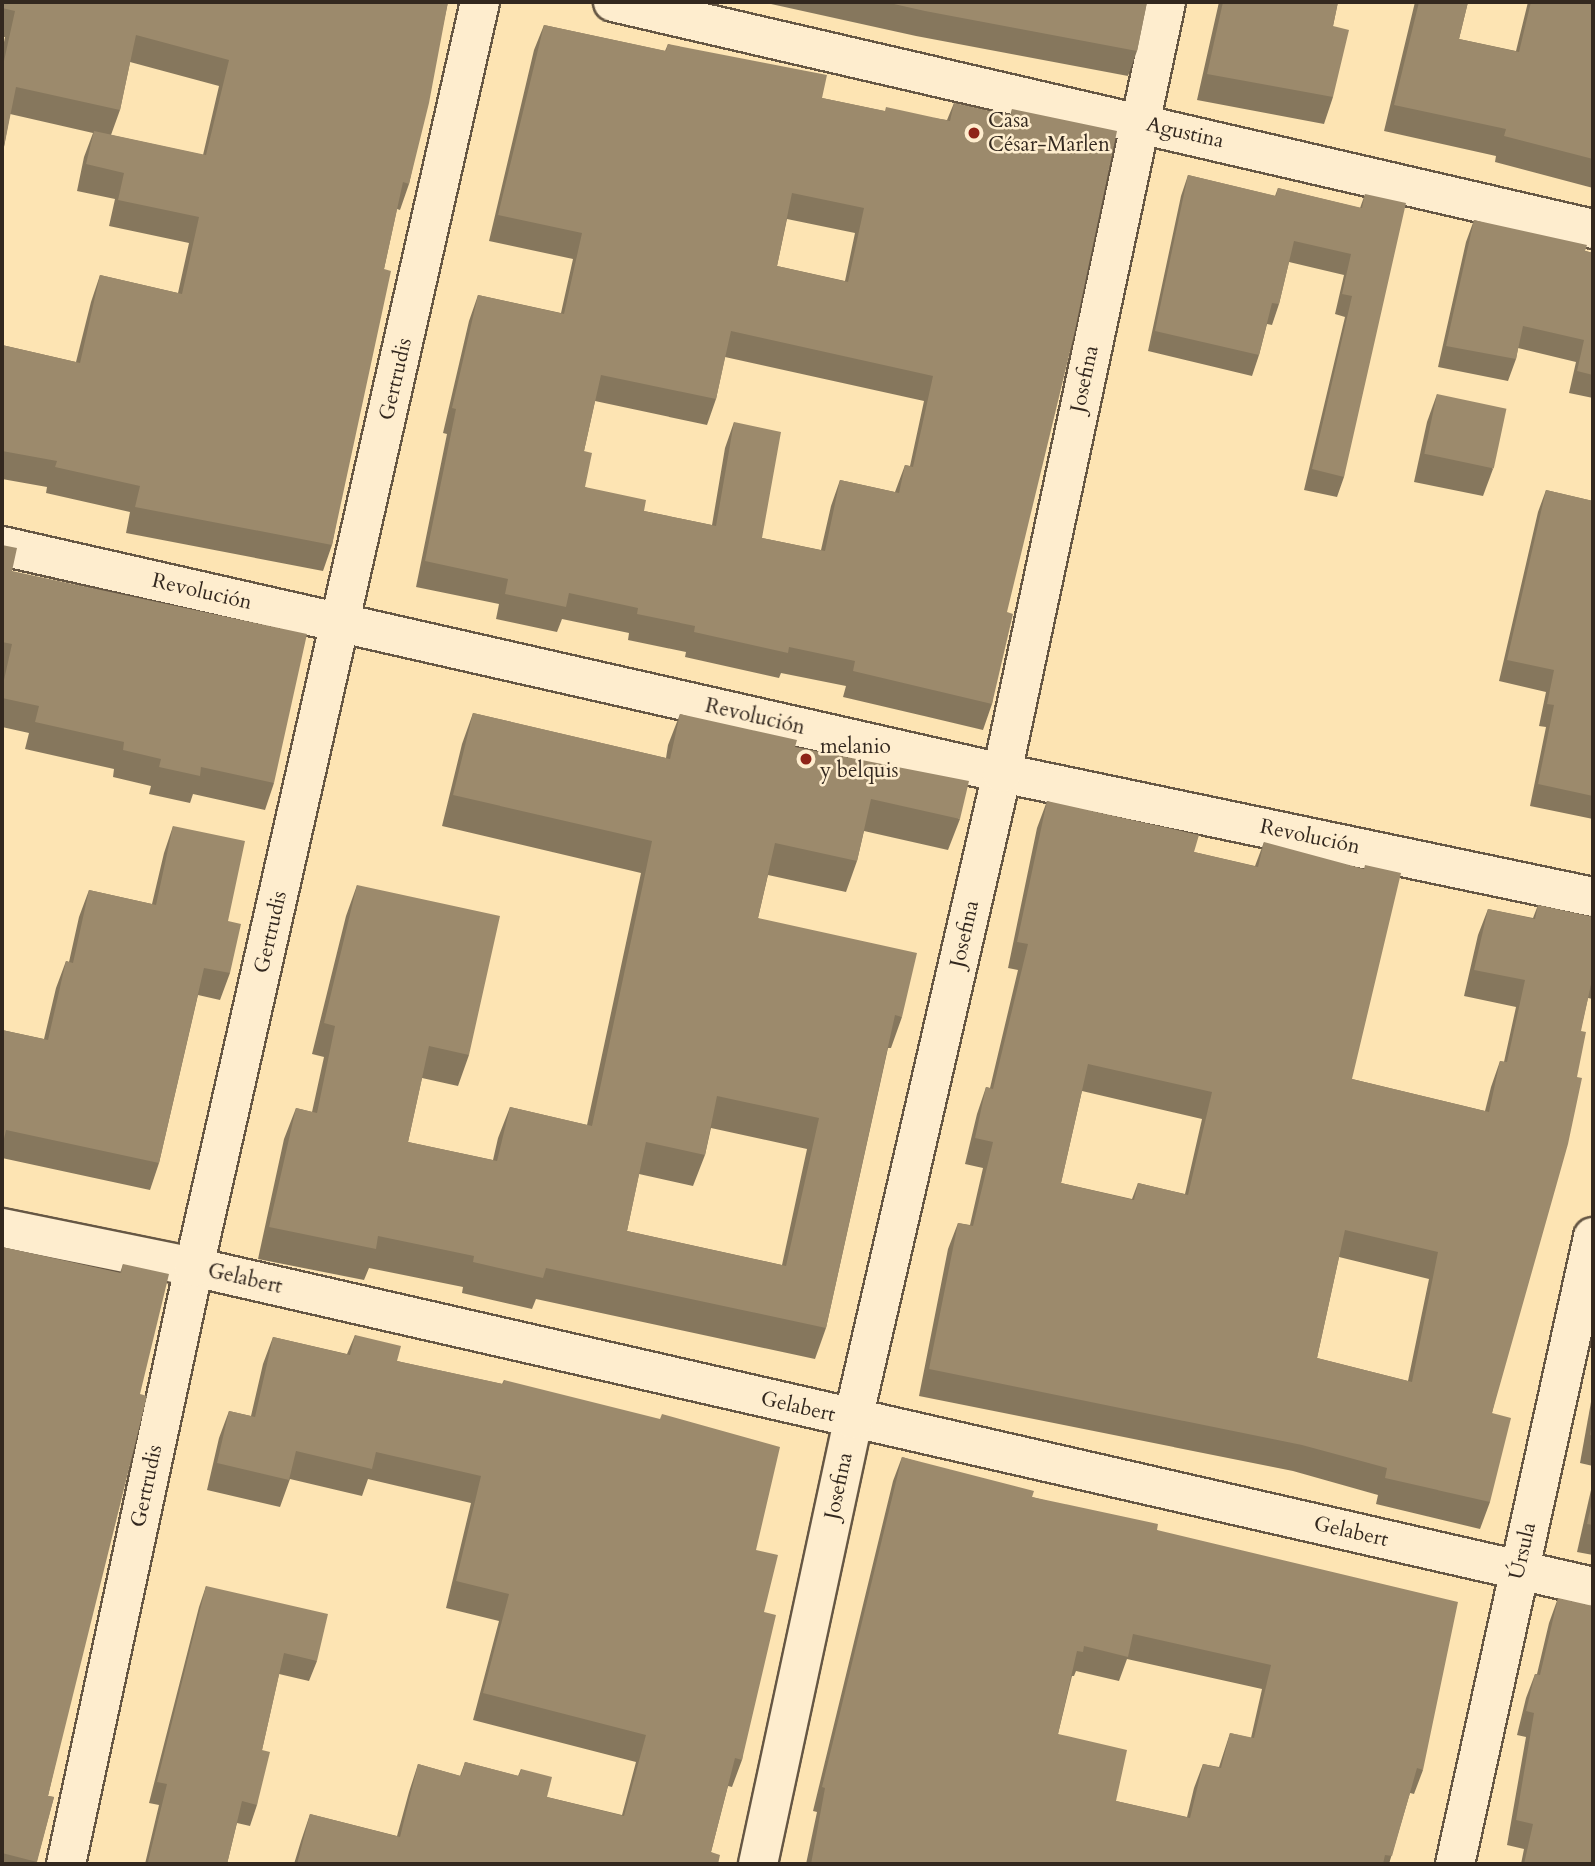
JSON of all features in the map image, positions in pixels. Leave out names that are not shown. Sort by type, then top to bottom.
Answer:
[{"type":"street","name":"Gertrudis","points":[[66,1864],[194,1267],[480,2]]},
{"type":"street","name":"Agustina","points":[[614,2],[1593,229]]},
{"type":"street","name":"Josefina","points":[[758,1864],[853,1419],[1002,773],[1166,2]]},
{"type":"street","name":"Revolución","points":[[2,546],[1002,773],[1593,897]]},
{"type":"street","name":"Gelabert","points":[[2,1228],[194,1267],[1593,1587]]},
{"type":"street","name":"Úrsula","points":[[1455,1864],[1593,1237]]},
{"type":"building","points":[[2,2],[448,2],[429,103],[409,184],[403,182],[384,269],[391,271],[332,545],[135,507],[140,486],[55,467],[57,461],[2,451],[2,345],[80,363],[100,275],[182,294],[199,217],[118,200],[124,173],[86,164],[94,131],[206,155],[229,60],[136,35],[120,110],[16,87],[2,157],[2,70],[15,11],[2,8]]},
{"type":"building","points":[[885,2],[1147,2],[1137,51]]},
{"type":"building","points":[[1223,2],[1338,2],[1333,26],[1349,30],[1333,97],[1207,74]]},
{"type":"building","points":[[1419,2],[1468,2],[1459,39],[1519,52],[1531,2],[1593,2],[1593,159],[1504,136],[1506,129],[1394,105]]},
{"type":"building","points":[[544,25],[666,51],[668,44],[827,75],[822,98],[885,111],[886,107],[950,121],[954,103],[1011,116],[1012,109],[1117,131],[1074,335],[1007,612],[1013,614],[992,704],[853,671],[855,661],[789,647],[788,653],[694,632],[695,626],[637,614],[638,608],[569,593],[566,607],[505,594],[508,579],[425,561],[456,409],[452,408],[478,295],[564,314],[582,233],[498,215]],"holes":[[[792,193],[864,208],[848,282],[777,266]],[[731,331],[933,376],[913,467],[905,465],[899,493],[840,480],[825,551],[762,538],[781,432],[734,422],[716,526],[644,511],[646,500],[585,487],[592,453],[584,451],[601,375],[716,399]]]},
{"type":"building","points":[[1188,175],[1276,196],[1278,188],[1362,208],[1365,194],[1406,203],[1344,477],[1312,469],[1352,296],[1342,294],[1351,254],[1294,241],[1279,304],[1272,303],[1259,355],[1155,331]]},
{"type":"building","points":[[1474,220],[1587,245],[1585,251],[1593,253],[1593,375],[1577,371],[1584,340],[1523,326],[1516,359],[1446,346]]},
{"type":"building","points":[[1437,394],[1506,409],[1494,468],[1424,454]]},
{"type":"building","points":[[1546,490],[1593,501],[1593,796],[1538,784],[1554,705],[1547,704],[1554,670],[1507,660]]},
{"type":"building","points":[[2,545],[17,548],[12,571],[307,634],[274,783],[201,767],[200,776],[159,767],[161,759],[123,750],[124,742],[35,722],[39,706],[2,698],[12,644],[2,642]]},
{"type":"building","points":[[473,713],[670,759],[680,714],[797,740],[795,747],[969,781],[960,819],[871,799],[857,861],[775,843],[758,918],[917,953],[902,1017],[895,1015],[826,1328],[546,1268],[543,1278],[473,1262],[474,1256],[378,1236],[376,1249],[269,1227],[296,1108],[317,1113],[335,1026],[324,1023],[357,885],[500,916],[469,1055],[429,1046],[408,1142],[497,1161],[510,1107],[592,1126],[652,841],[453,795]],"holes":[[[717,1096],[819,1118],[786,1266],[627,1231],[646,1142],[705,1155]]]},
{"type":"building","points":[[1047,801],[1199,835],[1194,852],[1258,867],[1264,842],[1364,869],[1365,865],[1401,873],[1352,1079],[1489,1112],[1500,1061],[1507,1062],[1525,980],[1474,970],[1488,909],[1535,919],[1538,905],[1593,917],[1593,975],[1581,1031],[1586,1032],[1577,1077],[1582,1078],[1568,1144],[1492,1413],[1511,1418],[1490,1502],[1385,1478],[1387,1468],[1302,1445],[929,1369],[958,1223],[973,1226],[993,1142],[975,1138],[986,1087],[993,1089],[1028,944],[1017,942]],"holes":[[[1088,1064],[1212,1092],[1188,1195],[1138,1183],[1134,1200],[1061,1183]],[[1345,1230],[1438,1252],[1412,1382],[1317,1358]]]},
{"type":"building","points":[[173,826],[245,841],[228,921],[241,924],[230,973],[204,968],[159,1163],[6,1130],[2,1148],[2,1030],[48,1040],[66,961],[73,963],[89,890],[156,905]]},
{"type":"building","points":[[2,1247],[121,1273],[123,1264],[169,1274],[140,1394],[147,1396],[48,1796],[54,1797],[37,1862],[2,1853]]},
{"type":"building","points":[[355,1335],[401,1346],[397,1361],[503,1384],[504,1380],[660,1419],[662,1414],[780,1447],[756,1550],[778,1555],[764,1612],[776,1615],[742,1760],[735,1758],[711,1852],[720,1855],[718,1864],[297,1864],[310,1814],[400,1837],[418,1764],[461,1776],[465,1762],[519,1776],[521,1769],[552,1777],[547,1797],[624,1816],[646,1735],[483,1693],[509,1594],[456,1581],[481,1476],[376,1452],[372,1469],[296,1451],[289,1480],[217,1463],[229,1411],[255,1417],[273,1337],[350,1355]]},
{"type":"building","points":[[1593,1415],[1593,1436],[1590,1435]]},
{"type":"building","points":[[902,1457],[1034,1491],[1032,1497],[1158,1524],[1157,1530],[1458,1602],[1423,1770],[1417,1768],[1392,1856],[1385,1855],[1383,1864],[811,1864],[825,1788],[822,1787]],"holes":[[[1133,1634],[1271,1665],[1254,1738],[1230,1733],[1221,1768],[1203,1764],[1190,1818],[1116,1801],[1127,1750],[1058,1734],[1077,1651],[1083,1652],[1084,1646],[1128,1657]]]},
{"type":"building","points":[[1593,1497],[1593,1525],[1587,1524]]},
{"type":"building","points":[[206,1586],[328,1614],[317,1661],[284,1653],[262,1750],[270,1752],[257,1805],[242,1801],[227,1864],[158,1864],[148,1862],[167,1784],[157,1782]]},
{"type":"building","points":[[1558,1598],[1593,1606],[1593,1864],[1524,1864],[1533,1824],[1516,1820],[1534,1713],[1526,1711],[1535,1674],[1540,1675]]},
{"type":"place","name":"Casa César-Marlen","points":[[974,133]]},
{"type":"place","name":"melanio y belquis","points":[[806,759]]}]
